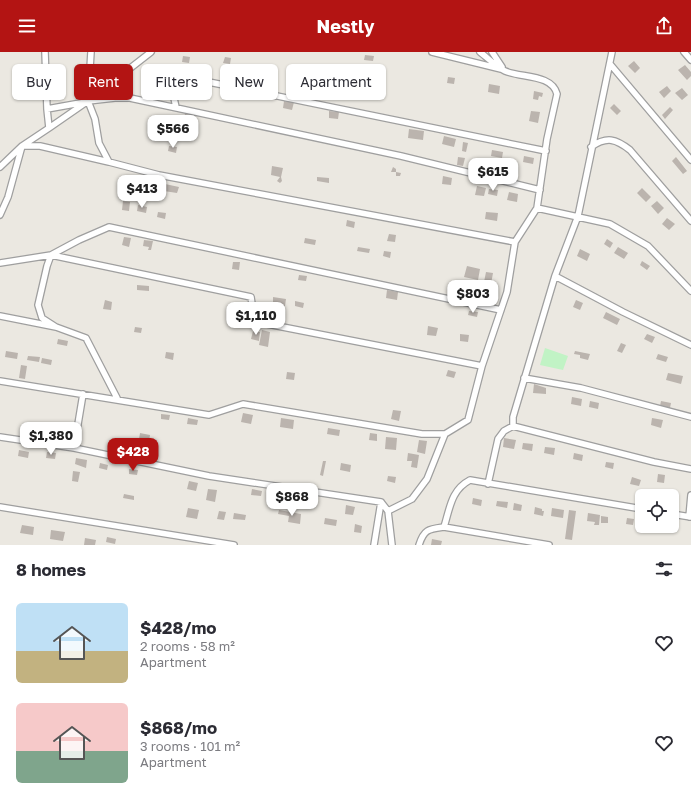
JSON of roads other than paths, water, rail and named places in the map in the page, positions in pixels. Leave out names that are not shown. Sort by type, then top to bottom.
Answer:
[{"type":"street","points":[[45,52],[49,128]]},
{"type":"street","points":[[91,52],[88,101],[95,119],[99,143],[109,162]]},
{"type":"street","points":[[0,167],[22,146],[88,101],[150,52]]},
{"type":"street","points":[[0,380],[83,394],[117,398],[209,415],[243,404],[422,434],[445,434],[468,420],[482,366],[507,292],[515,242],[537,208],[547,139],[557,94],[555,87],[548,82],[432,52]]},
{"type":"street","points":[[480,52],[505,70]]},
{"type":"street","points":[[492,52],[505,70]]},
{"type":"street","points":[[513,426],[513,417],[524,378],[556,276],[578,216],[591,147],[612,52]]},
{"type":"street","points":[[684,52],[691,60]]},
{"type":"street","points":[[610,64],[691,160]]},
{"type":"street","points":[[176,107],[172,94],[175,81],[184,75],[194,79],[546,151]]},
{"type":"street","points":[[47,109],[88,101],[130,98],[401,156],[540,190]]},
{"type":"street","points":[[591,147],[599,141],[609,139],[620,142],[630,150],[691,221]]},
{"type":"street","points":[[22,146],[40,146],[159,175],[515,242]]},
{"type":"street","points":[[0,215],[8,197],[22,146]]},
{"type":"street","points":[[537,208],[610,224],[648,246],[691,291]]},
{"type":"street","points":[[0,263],[51,255],[79,240],[109,227],[501,310]]},
{"type":"street","points":[[51,255],[38,305],[42,318],[56,327]]},
{"type":"street","points":[[51,255],[251,297],[254,318],[257,322],[482,366]]},
{"type":"street","points":[[556,276],[623,312],[691,345]]},
{"type":"street","points":[[0,316],[56,327],[86,338],[117,398]]},
{"type":"street","points":[[524,378],[581,388],[691,417]]},
{"type":"street","points":[[74,448],[83,394]]},
{"type":"street","points":[[488,484],[498,439],[504,431],[513,426],[654,462],[691,469]]},
{"type":"street","points":[[388,511],[412,499],[427,479],[445,434]]},
{"type":"street","points":[[0,437],[74,448],[209,476],[381,502],[388,511],[392,545]]},
{"type":"street","points":[[444,527],[454,493],[460,485],[470,480],[635,508]]},
{"type":"street","points":[[679,515],[690,517],[691,495]]},
{"type":"street","points":[[374,545],[381,502]]},
{"type":"street","points":[[0,507],[234,545]]},
{"type":"street","points":[[419,545],[422,535],[430,529],[444,527],[549,545]]}]
